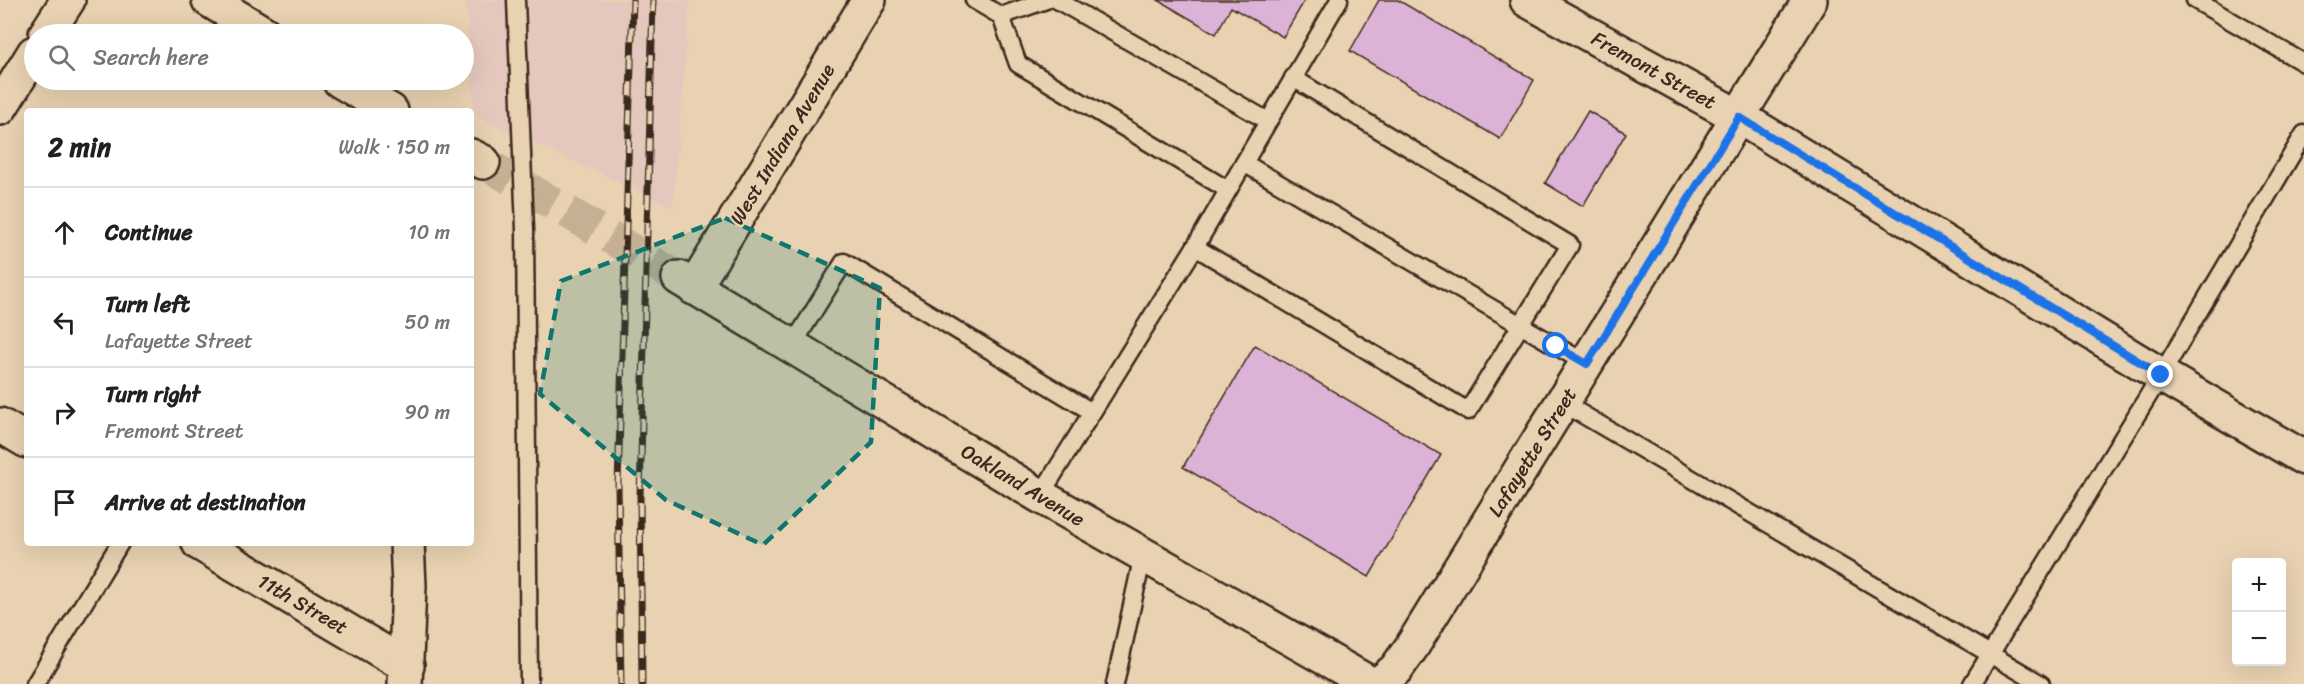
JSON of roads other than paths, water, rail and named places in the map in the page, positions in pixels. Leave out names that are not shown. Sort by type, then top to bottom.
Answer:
[{"type":"street","points":[[52,24],[68,0]]},
{"type":"street","points":[[209,0],[249,24]]},
{"type":"street","name":"West Indiana Avenue","points":[[687,283],[869,0]]},
{"type":"street","name":"Fremont Street","points":[[1527,0],[1739,117],[2161,375],[2304,458]]},
{"type":"street","name":"Lafayette Street","points":[[1379,684],[1396,669],[1411,648],[1810,0]]},
{"type":"street","points":[[0,108],[24,69]]},
{"type":"street","points":[[356,90],[386,108]]},
{"type":"street","name":"Oakland Avenue","points":[[687,283],[1040,496],[1371,684]]},
{"type":"street","points":[[0,425],[24,439]]},
{"type":"street","name":"11th Street","points":[[204,546],[406,675]]},
{"type":"street","points":[[406,675],[407,546]]},
{"type":"lane","points":[[516,0],[525,230],[529,684]]},
{"type":"lane","points":[[974,0],[1001,16],[1017,64],[1228,190]]},
{"type":"lane","points":[[1001,16],[1046,0]]},
{"type":"lane","points":[[1057,0],[1268,122]]},
{"type":"lane","points":[[1040,496],[1196,247],[1338,0]]},
{"type":"lane","points":[[2195,0],[2304,63]]},
{"type":"lane","points":[[1196,247],[1467,411],[1522,326],[1570,245],[1293,78]]},
{"type":"lane","points":[[1972,684],[2161,375],[2304,134]]},
{"type":"lane","points":[[1244,163],[1587,364]]},
{"type":"lane","points":[[792,346],[844,262],[1092,412]]},
{"type":"lane","points":[[1563,403],[2041,684]]},
{"type":"lane","points":[[35,684],[118,546]]},
{"type":"lane","points":[[1115,684],[1143,555]]},
{"type":"tunnel","points":[[483,162],[679,278]]},
{"type":"railway","points":[[621,684],[618,485],[633,0]]},
{"type":"railway","points":[[642,684],[640,497],[653,0]]}]
